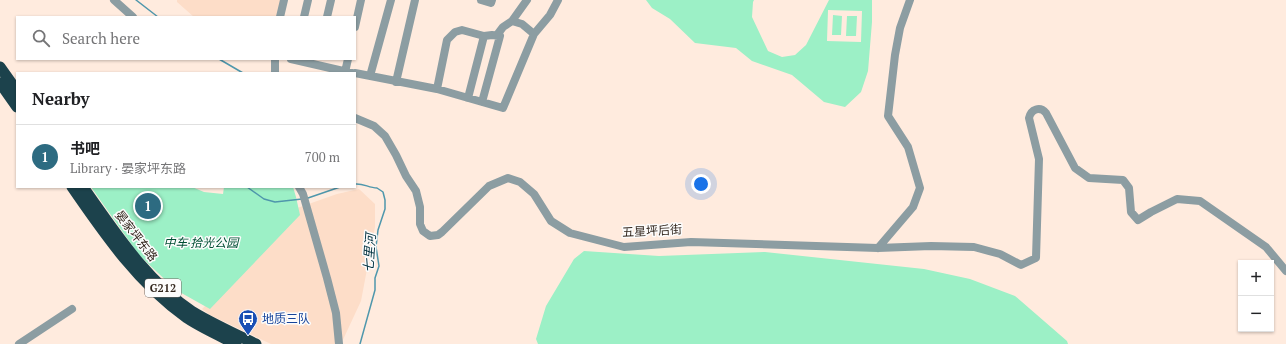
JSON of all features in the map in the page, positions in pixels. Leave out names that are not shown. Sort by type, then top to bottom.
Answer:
[{"type":"highway","points":[[0,67],[16,90]]},
{"type":"highway","points":[[0,83],[16,106]]},
{"type":"highway","name":"晏家坪东路","points":[[73,188],[118,251],[135,271],[168,303],[236,344]]},
{"type":"highway","name":"晏家坪东路","points":[[84,188],[141,266],[173,296],[190,315],[213,323],[256,344]]},
{"type":"street","points":[[114,0],[132,16]]},
{"type":"street","points":[[280,16],[284,0]]},
{"type":"street","points":[[304,16],[308,0]]},
{"type":"street","points":[[327,16],[331,0]]},
{"type":"street","points":[[356,22],[361,0]]},
{"type":"street","points":[[370,76],[391,0]]},
{"type":"street","points":[[396,82],[415,0]]},
{"type":"street","points":[[481,0],[491,3],[492,0]]},
{"type":"street","points":[[497,35],[503,27],[512,20],[527,0]]},
{"type":"street","points":[[356,74],[437,89],[503,108],[534,34],[550,15],[558,0]]},
{"type":"street","points":[[878,248],[913,206],[920,188],[908,147],[888,116],[894,55],[900,28],[910,0]]},
{"type":"street","points":[[512,20],[522,24],[534,34]]},
{"type":"street","points":[[437,89],[448,40],[454,32],[462,30],[484,36],[497,35]]},
{"type":"street","points":[[482,102],[500,36],[497,35]]},
{"type":"street","points":[[468,98],[484,36]]},
{"type":"street","points":[[274,60],[275,72]]},
{"type":"street","points":[[300,60],[315,62],[348,72]]},
{"type":"street","points":[[348,60],[351,72]]},
{"type":"street","points":[[878,248],[931,246],[974,247],[1000,254],[1021,265],[1036,258],[1039,159],[1029,118],[1033,111],[1039,109],[1046,113],[1075,168],[1089,178],[1123,180],[1129,188],[1131,212],[1138,220],[1177,200],[1200,201],[1266,247],[1286,271]]},
{"type":"street","name":"五星坪后街","points":[[356,118],[374,126],[385,136],[416,191],[420,207],[421,228],[430,236],[434,236],[442,232],[489,186],[508,178],[520,182],[534,194],[551,221],[570,233],[624,247],[691,242],[878,248]]},
{"type":"street","points":[[301,191],[336,313],[339,344]]},
{"type":"street","points":[[19,344],[72,309]]},
{"type":"shaded area","points":[[177,0],[283,0],[279,16],[193,16],[177,2]]},
{"type":"shaded area","points":[[359,189],[375,204],[375,227],[361,301],[341,344],[271,344],[210,315],[202,309],[289,223],[286,212],[337,194]]},
{"type":"green space","points":[[646,0],[754,0],[752,17],[768,51],[782,57],[795,55],[806,45],[829,0],[872,0],[872,22],[868,71],[861,92],[845,107],[824,102],[792,75],[752,61],[736,48],[695,43],[670,19],[652,8]],"holes":[[[828,10],[862,11],[861,42],[827,41]]]},
{"type":"green space","points":[[833,15],[842,16],[841,35],[832,35]]},
{"type":"green space","points":[[847,16],[857,16],[856,36],[846,36]]},
{"type":"green space","name":"中车·拾光公园","points":[[92,188],[194,188],[204,192],[223,194],[224,188],[293,188],[300,215],[210,309],[176,290],[139,255]]},
{"type":"green space","points":[[584,251],[659,256],[765,252],[924,269],[970,279],[1015,296],[1067,341],[1068,344],[538,344],[536,339],[546,306],[574,259]]},
{"type":"waterway","name":"七里河","points":[[136,0],[157,16]]},
{"type":"waterway","name":"七里河","points":[[221,60],[241,72]]},
{"type":"waterway","name":"七里河","points":[[356,184],[377,188],[383,192],[385,200],[385,209],[378,230],[376,247],[379,266],[375,278],[375,290],[360,344]]},
{"type":"waterway","name":"七里河","points":[[248,188],[264,199],[275,202],[302,199]]},
{"type":"waterway","name":"七里河","points":[[308,198],[337,188]]},
{"type":"place","name":"书吧","points":[[148,206]]},
{"type":"place","name":"地质三队","points":[[248,336]]}]
